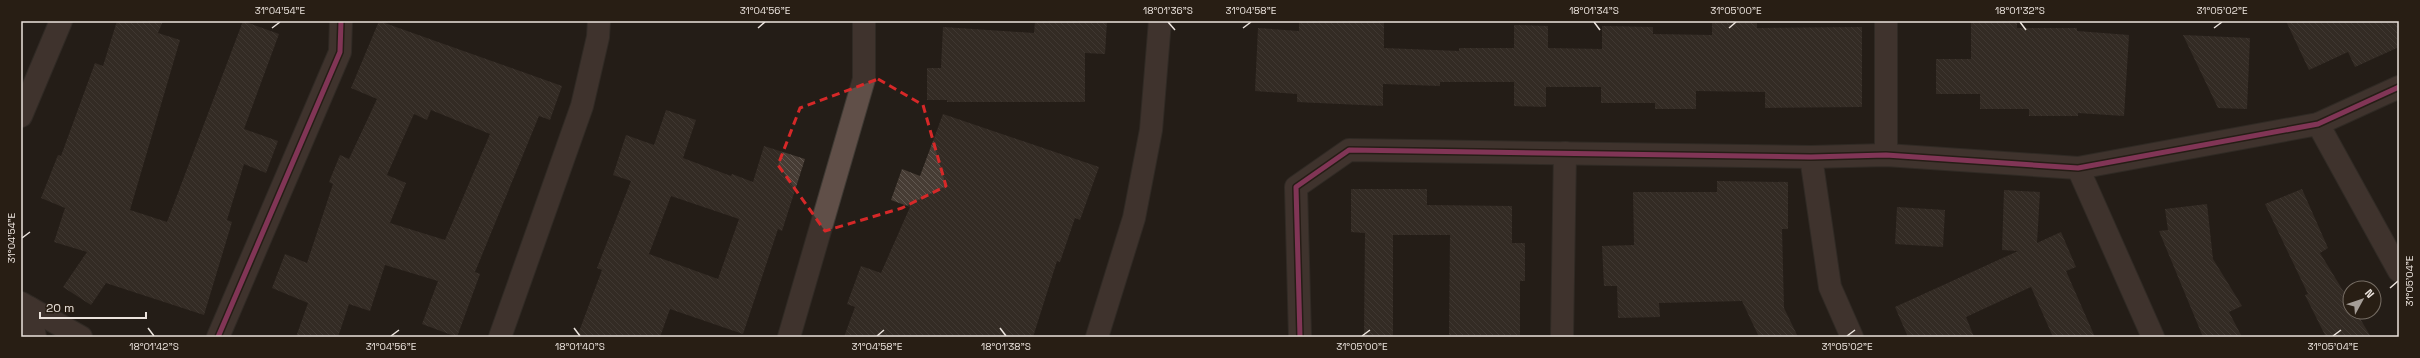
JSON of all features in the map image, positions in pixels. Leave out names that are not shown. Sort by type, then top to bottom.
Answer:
[{"type":"street","points":[[21,116],[61,21]]},
{"type":"street","points":[[218,337],[340,52],[341,21]]},
{"type":"street","points":[[500,337],[582,106],[598,37],[599,21]]},
{"type":"street","points":[[789,337],[864,79],[864,21]]},
{"type":"street","points":[[1097,337],[1134,218],[1151,130],[1160,21]]},
{"type":"street","points":[[1886,21],[1886,155]]},
{"type":"street","points":[[1300,337],[1296,187],[1349,150],[1811,158],[1886,155],[2078,168],[2318,124],[2399,87]]},
{"type":"street","points":[[2318,124],[2399,272]]},
{"type":"street","points":[[1562,337],[1565,153]]},
{"type":"street","points":[[1811,158],[1830,287],[1852,337]]},
{"type":"street","points":[[2078,168],[2153,337]]},
{"type":"street","points":[[25,306],[34,337]]},
{"type":"street","points":[[25,306],[81,337]]},
{"type":"highlighted area","points":[[878,79],[923,105],[946,186],[902,208],[825,231],[778,165],[800,108]]},
{"type":"building","points":[[117,21],[163,21],[158,33],[180,40],[130,210],[167,222],[243,21],[279,34],[244,129],[278,141],[266,173],[244,164],[227,220],[232,222],[204,315],[106,283],[91,305],[63,287],[87,252],[54,242],[65,208],[41,198],[58,155],[61,156],[95,63],[103,66]]},
{"type":"building","points":[[379,21],[562,86],[550,120],[539,116],[475,272],[480,274],[457,337],[422,324],[438,281],[385,265],[370,311],[349,304],[338,337],[296,337],[308,303],[272,288],[285,254],[307,263],[333,184],[329,182],[340,155],[349,159],[377,99],[351,88]],"holes":[[[431,110],[490,134],[445,240],[390,223],[406,183],[387,175],[414,114],[427,120]]]},
{"type":"building","points":[[1035,21],[1107,21],[1105,54],[1085,53],[1085,102],[947,102],[947,100],[927,100],[927,68],[941,68],[943,27],[1034,33]]},
{"type":"building","points":[[1299,21],[1384,22],[1384,48],[1459,51],[1459,48],[1514,48],[1514,25],[1548,26],[1548,48],[1602,49],[1602,26],[1653,27],[1653,34],[1712,35],[1712,23],[1757,23],[1757,28],[1862,27],[1862,107],[1765,108],[1765,92],[1696,91],[1696,109],[1655,109],[1655,103],[1601,103],[1601,87],[1546,87],[1546,107],[1514,106],[1514,82],[1440,82],[1440,86],[1383,84],[1383,106],[1297,102],[1297,94],[1255,91],[1258,28],[1299,31]]},
{"type":"building","points":[[2286,21],[2399,21],[2399,47],[2355,67],[2348,52],[2309,70]]},
{"type":"building","points":[[1971,22],[2017,22],[2017,28],[2077,28],[2077,31],[2129,35],[2124,116],[2078,113],[2078,116],[2029,116],[2029,109],[1980,109],[1980,94],[1936,94],[1936,59],[1971,59]]},
{"type":"building","points":[[2183,35],[2250,38],[2247,109],[2218,108]]},
{"type":"building","points":[[666,110],[696,120],[683,158],[731,176],[732,174],[753,182],[764,146],[805,159],[782,231],[778,229],[743,334],[670,309],[660,337],[577,337],[602,270],[597,268],[631,181],[613,175],[626,135],[654,145]],"holes":[[[671,196],[739,219],[718,279],[649,254]]]},
{"type":"building","points":[[943,114],[1099,167],[1080,220],[1075,218],[1060,262],[1057,261],[1033,337],[844,337],[855,307],[847,304],[861,266],[881,273],[910,207],[891,200],[902,169],[920,176]]},
{"type":"building","points":[[1717,181],[1788,182],[1788,229],[1782,229],[1784,308],[1798,337],[1759,337],[1742,301],[1659,303],[1660,317],[1618,318],[1617,286],[1604,286],[1602,246],[1634,245],[1633,192],[1717,192]]},
{"type":"building","points":[[1351,189],[1427,189],[1427,205],[1512,206],[1512,243],[1525,243],[1525,281],[1520,281],[1520,335],[1449,335],[1450,235],[1393,235],[1393,337],[1364,337],[1365,233],[1351,232]]},
{"type":"building","points":[[2302,189],[2328,248],[2320,253],[2342,289],[2342,320],[2361,320],[2371,337],[2326,337],[2305,295],[2308,294],[2265,204]]},
{"type":"building","points":[[2004,190],[2040,192],[2037,243],[2061,232],[2076,267],[2066,271],[2095,337],[2053,337],[2031,287],[1966,317],[1974,337],[1908,337],[1895,307],[2018,251],[2002,250]]},
{"type":"building","points":[[2207,204],[2213,259],[2242,306],[2229,312],[2242,337],[2203,337],[2159,231],[2168,230],[2165,209]]},
{"type":"building","points":[[1897,207],[1945,210],[1943,247],[1895,244]]},
{"type":"cycle path","points":[[218,337],[340,52],[341,21]]},
{"type":"cycle path","points":[[1300,337],[1296,187],[1349,150],[1811,157],[1886,155],[2078,168],[2318,124],[2399,87]]}]
